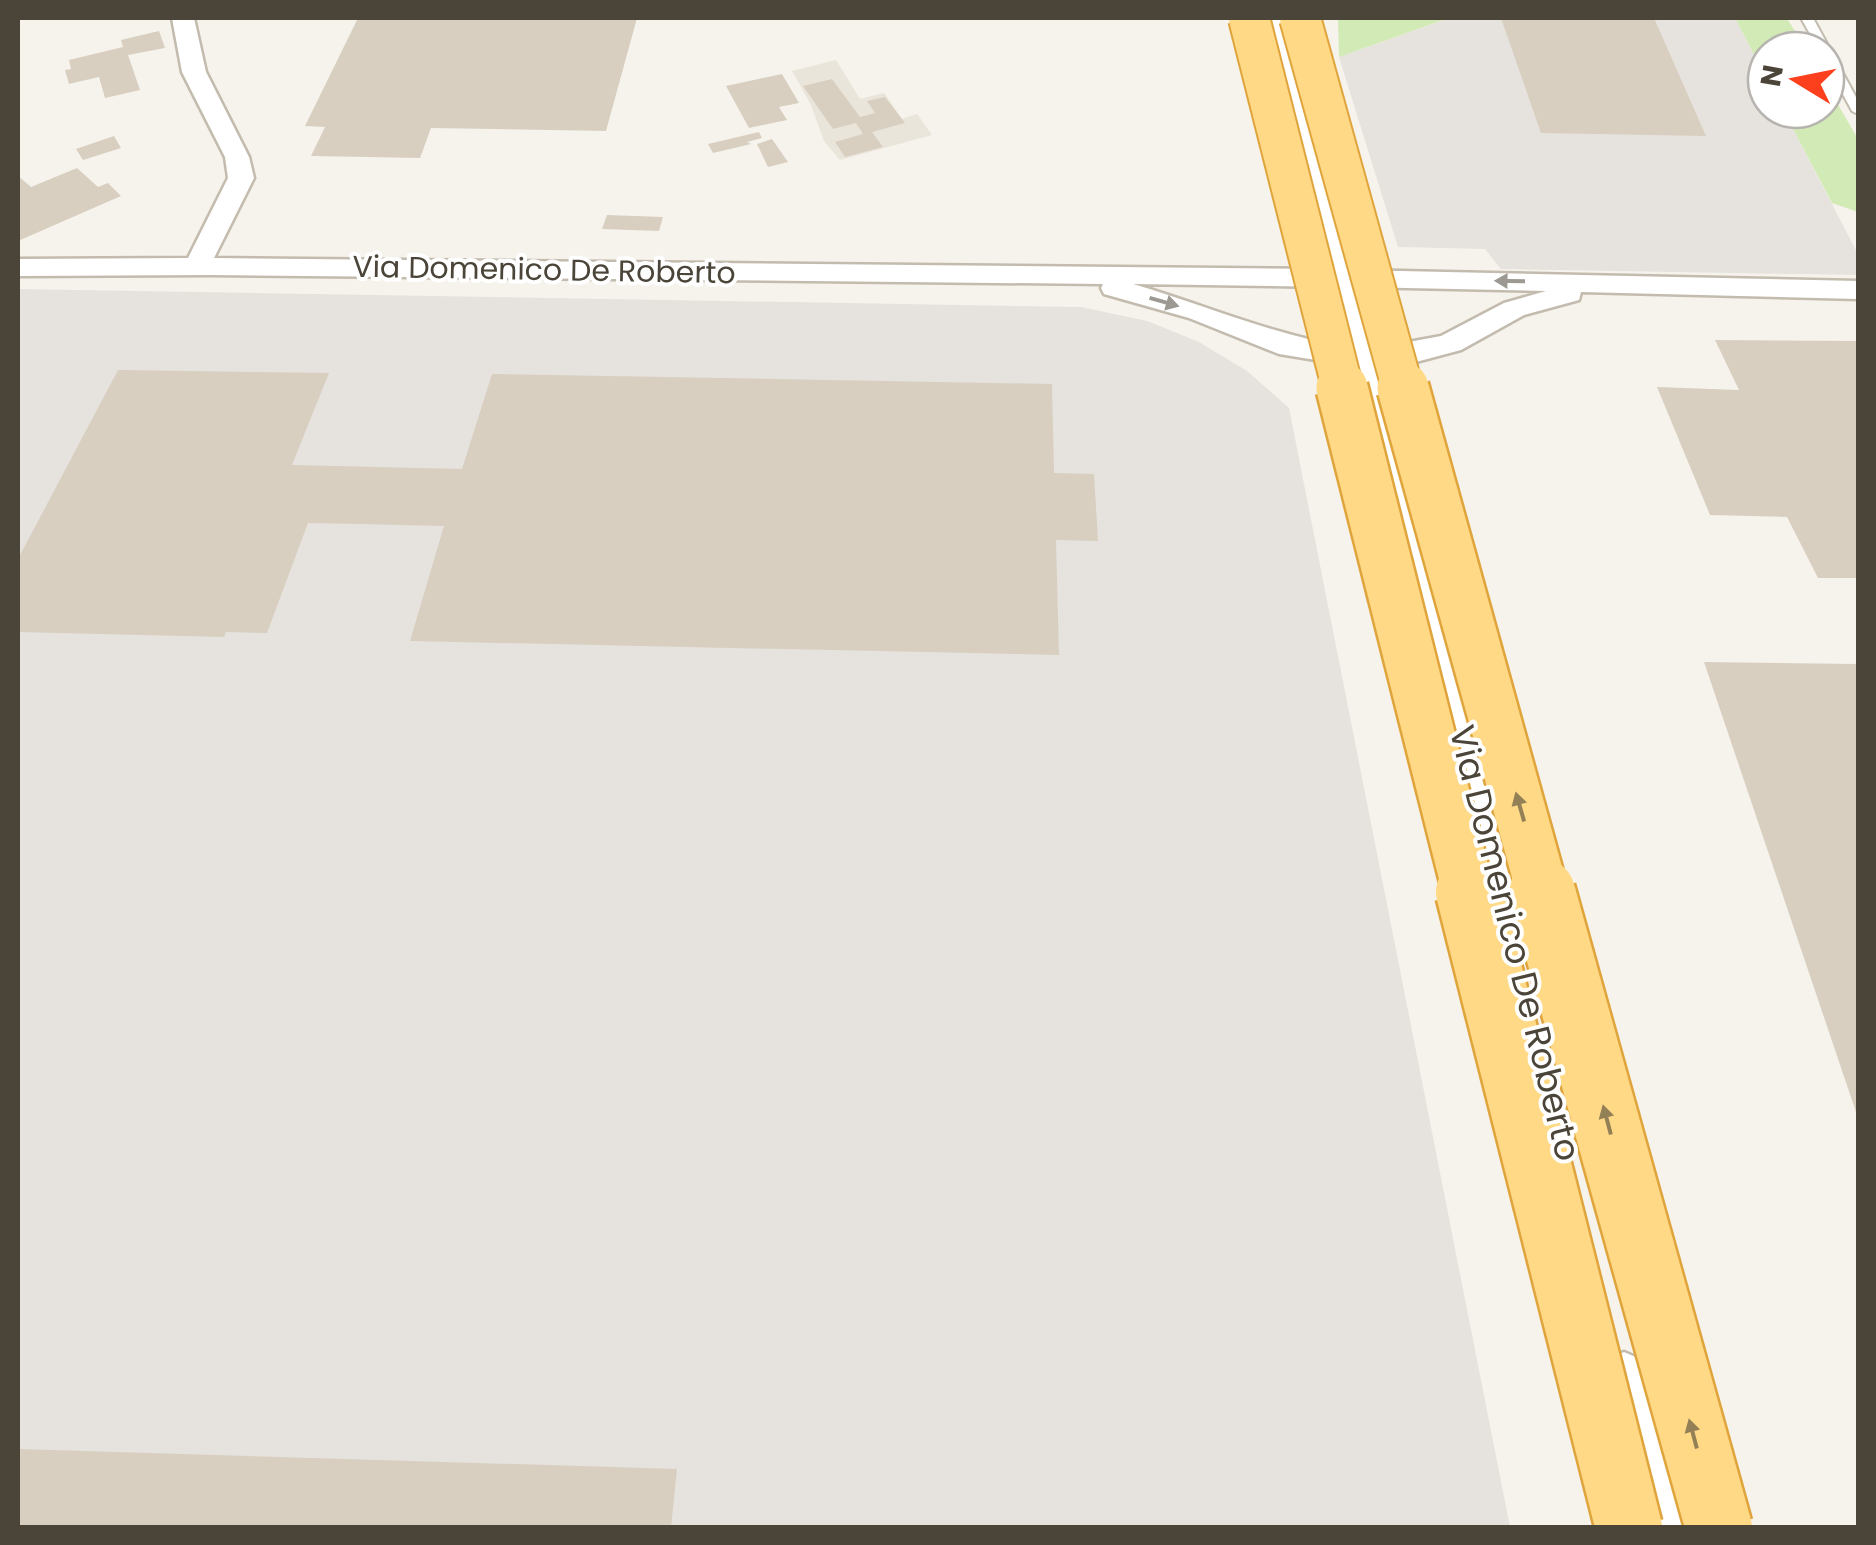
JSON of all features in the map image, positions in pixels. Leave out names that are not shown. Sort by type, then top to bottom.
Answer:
[{"type":"highway","points":[[1248,18],[1629,1528]]},
{"type":"highway","points":[[1300,18],[1720,1528]]},
{"type":"street","points":[[183,18],[194,72],[237,156],[242,178],[197,266]]},
{"type":"street","name":"Via Domenico De Roberto","points":[[1277,18],[1663,1528]]},
{"type":"street","name":"Via Domenico De Roberto","points":[[18,268],[197,266],[1346,278],[1858,290]]},
{"type":"street","name":"Via Domenico De Roberto","points":[[1070,275],[1198,312],[1288,347],[1366,359],[1416,353],[1451,343],[1514,309],[1607,284]]},
{"type":"shaded area","points":[[1450,18],[1735,18],[1746,39],[1746,130],[1793,130],[1858,254],[1858,275],[1501,269],[1485,249],[1398,247],[1339,57]]},
{"type":"shaded area","points":[[836,60],[860,99],[884,93],[902,119],[917,114],[932,135],[840,160],[824,141],[810,103],[792,71]]},
{"type":"shaded area","points":[[18,289],[1081,307],[1147,321],[1199,342],[1247,371],[1289,408],[1510,1527],[18,1528]]},
{"type":"green space","points":[[1338,18],[1449,18],[1339,57]]},
{"type":"green space","points":[[1735,18],[1787,18],[1794,30],[1746,30],[1746,39]]},
{"type":"green space","points":[[1846,118],[1858,139],[1858,212],[1832,203],[1794,130],[1846,130]]},
{"type":"building","points":[[358,18],[637,18],[606,131],[431,128],[420,158],[311,156],[325,127],[305,126]]},
{"type":"building","points":[[1501,18],[1654,18],[1706,136],[1541,133]]},
{"type":"building","points":[[159,31],[165,48],[128,55],[140,90],[105,98],[99,77],[69,84],[65,70],[71,69],[69,60],[123,47],[121,40]]},
{"type":"building","points":[[782,74],[799,103],[779,107],[787,120],[749,128],[726,86]]},
{"type":"building","points":[[832,79],[860,117],[875,113],[867,101],[885,97],[905,123],[872,132],[883,147],[845,157],[835,142],[863,134],[856,123],[833,129],[803,86]]},
{"type":"building","points":[[759,132],[762,138],[747,142],[751,144],[713,153],[708,144]]},
{"type":"building","points":[[114,136],[121,148],[83,160],[76,149]]},
{"type":"building","points":[[772,139],[788,162],[768,167],[757,144]]},
{"type":"building","points":[[77,168],[98,187],[108,183],[121,196],[18,241],[18,176],[31,187]]},
{"type":"building","points":[[607,215],[663,217],[659,231],[602,229]]},
{"type":"building","points":[[1715,340],[1858,341],[1858,578],[1818,578],[1787,517],[1710,515],[1657,387],[1739,390]]},
{"type":"building","points":[[118,370],[329,373],[292,465],[462,469],[492,374],[1052,384],[1054,473],[1094,474],[1098,541],[1056,540],[1059,655],[410,641],[444,526],[360,524],[308,523],[267,633],[226,632],[224,637],[18,632],[18,559]]},
{"type":"building","points":[[1704,662],[1858,664],[1858,1118]]},
{"type":"building","points":[[18,1449],[677,1469],[671,1528],[18,1528]]}]
